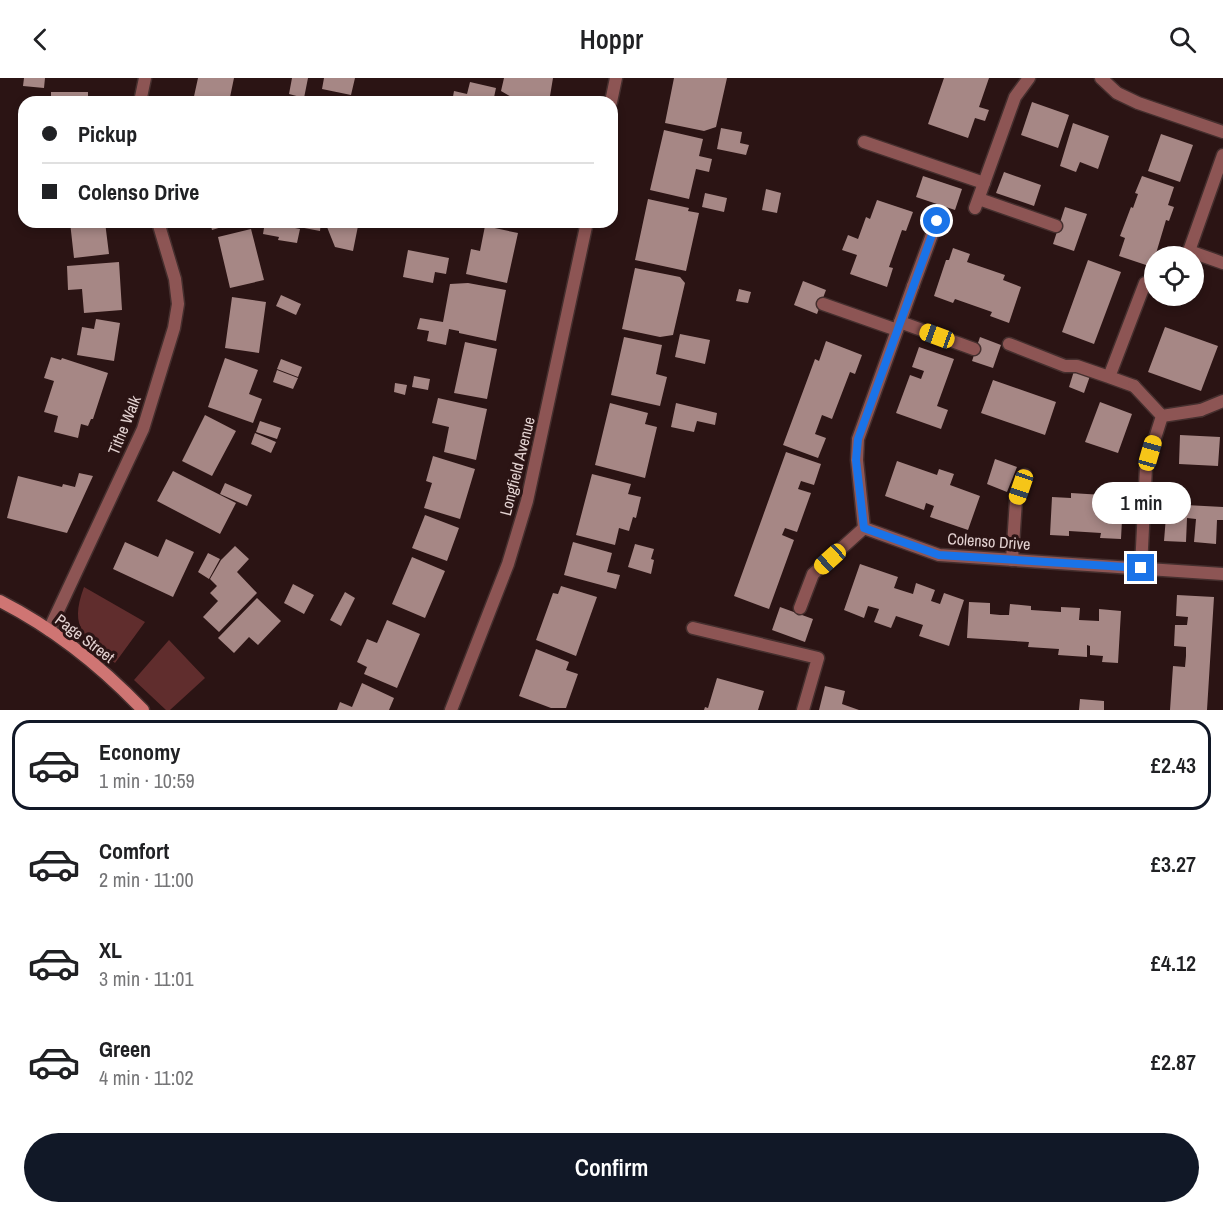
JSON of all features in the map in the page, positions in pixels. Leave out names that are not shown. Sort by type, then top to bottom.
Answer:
[{"type":"street","points":[[141,96],[145,78]]},
{"type":"street","points":[[612,96],[616,78]]},
{"type":"street","points":[[1029,78],[1015,97],[977,203],[1056,226]]},
{"type":"street","points":[[1101,78],[1117,93],[1138,103],[1223,132]]},
{"type":"street","points":[[864,142],[984,183]]},
{"type":"street","points":[[1223,155],[1190,251],[1223,263]]},
{"type":"street","points":[[800,608],[813,574],[864,528],[856,460],[858,439],[937,221]]},
{"type":"street","name":"Tithe Walk","points":[[49,630],[143,429],[174,328],[178,304],[175,279],[160,228]]},
{"type":"street","name":"Longfield Avenue","points":[[451,710],[508,564],[527,501],[586,228]]},
{"type":"street","points":[[1109,377],[1144,286]]},
{"type":"street","points":[[823,304],[974,349]]},
{"type":"street","points":[[1009,344],[1065,366],[1077,366],[1134,386],[1162,416]]},
{"type":"street","points":[[1162,416],[1201,410],[1223,401]]},
{"type":"street","points":[[1141,568],[1146,467],[1162,416]]},
{"type":"street","points":[[1012,560],[1016,500],[1025,475]]},
{"type":"street","name":"Colenso Drive","points":[[864,528],[939,555],[1223,574]]},
{"type":"street","name":"Page Street","points":[[0,600],[49,630],[116,681],[143,710]]},
{"type":"street","points":[[693,628],[818,658],[804,710]]},
{"type":"shaded area","points":[[84,587],[145,622],[115,663],[88,639],[79,623],[78,613]]},
{"type":"shaded area","points":[[169,640],[205,678],[170,710],[166,710],[134,680]]},
{"type":"building","points":[[24,78],[45,78],[44,88],[23,86]]},
{"type":"building","points":[[198,78],[234,78],[230,96],[194,96]]},
{"type":"building","points":[[292,78],[308,78],[304,96],[289,94]]},
{"type":"building","points":[[324,78],[355,78],[351,95],[322,89]]},
{"type":"building","points":[[504,78],[553,78],[550,96],[510,96],[501,91]]},
{"type":"building","points":[[674,78],[727,78],[716,127],[704,131],[665,123]]},
{"type":"building","points":[[944,78],[989,78],[979,107],[989,110],[985,121],[975,118],[968,138],[928,124]]},
{"type":"building","points":[[470,82],[496,88],[494,96],[453,96],[454,91],[467,94]]},
{"type":"building","points":[[51,92],[88,92],[88,96],[51,96]]},
{"type":"building","points":[[1032,102],[1069,115],[1058,148],[1021,135]]},
{"type":"building","points":[[1073,123],[1109,136],[1098,169],[1080,162],[1076,172],[1060,166]]},
{"type":"building","points":[[721,128],[742,132],[740,143],[749,145],[746,155],[717,149]]},
{"type":"building","points":[[664,130],[703,139],[699,156],[712,159],[709,172],[696,169],[689,199],[650,190]]},
{"type":"building","points":[[1161,134],[1193,145],[1180,182],[1148,171]]},
{"type":"building","points":[[1004,172],[1041,185],[1034,206],[996,193]]},
{"type":"building","points":[[923,176],[962,189],[955,210],[916,197]]},
{"type":"building","points":[[1142,176],[1174,187],[1168,205],[1174,207],[1169,221],[1166,220],[1158,246],[1144,246],[1144,264],[1119,256],[1125,238],[1120,236],[1138,194],[1135,193]]},
{"type":"building","points":[[766,189],[781,193],[777,213],[762,210]]},
{"type":"building","points":[[705,193],[727,198],[724,212],[702,207]]},
{"type":"building","points":[[648,199],[689,208],[688,211],[699,213],[686,271],[635,260]]},
{"type":"building","points":[[877,200],[913,212],[906,231],[902,230],[889,267],[893,268],[887,287],[850,274],[857,255],[842,250],[848,235],[858,239],[866,217],[870,219]]},
{"type":"building","points":[[1065,207],[1087,214],[1074,251],[1053,244]]},
{"type":"building","points":[[71,228],[106,228],[109,254],[74,258]]},
{"type":"building","points":[[264,228],[300,229],[297,243],[278,240],[279,237],[263,234]]},
{"type":"building","points":[[304,228],[320,228],[320,231]]},
{"type":"building","points":[[327,228],[358,228],[353,251],[335,247]]},
{"type":"building","points":[[485,228],[518,233],[507,283],[466,274],[471,249],[480,251]]},
{"type":"building","points":[[251,229],[264,280],[230,288],[218,237]]},
{"type":"building","points":[[953,248],[970,254],[967,262],[1005,275],[1003,280],[1021,287],[1009,323],[990,316],[992,312],[955,299],[953,303],[934,296],[946,260],[949,260]]},
{"type":"building","points":[[408,250],[449,258],[446,274],[435,272],[433,283],[403,277]]},
{"type":"building","points":[[1088,260],[1121,272],[1094,344],[1062,332]]},
{"type":"building","points":[[119,262],[122,310],[84,313],[82,289],[68,290],[67,266]]},
{"type":"building","points":[[635,268],[680,277],[685,283],[673,335],[660,337],[622,329]]},
{"type":"building","points":[[803,281],[826,290],[817,314],[794,305]]},
{"type":"building","points":[[468,283],[506,290],[496,341],[449,329],[446,345],[427,341],[429,331],[417,329],[420,318],[443,322],[450,284]]},
{"type":"building","points":[[739,289],[751,292],[748,303],[736,301]]},
{"type":"building","points":[[281,295],[301,304],[296,315],[276,306]]},
{"type":"building","points":[[232,297],[266,302],[259,353],[225,348]]},
{"type":"building","points":[[96,319],[120,323],[114,361],[77,355],[82,327],[94,329]]},
{"type":"building","points":[[1165,327],[1218,346],[1201,391],[1148,372]]},
{"type":"building","points":[[680,334],[710,340],[705,364],[675,357]]},
{"type":"building","points":[[624,337],[662,345],[656,374],[667,377],[660,406],[611,395]]},
{"type":"building","points":[[980,337],[1001,345],[993,368],[972,361]]},
{"type":"building","points":[[826,341],[862,355],[855,374],[850,372],[832,419],[822,415],[815,434],[826,438],[818,458],[783,445],[815,359],[819,361]]},
{"type":"building","points":[[465,342],[497,349],[487,399],[454,393]]},
{"type":"building","points":[[919,347],[954,359],[937,406],[948,410],[941,429],[896,413],[910,375],[921,379],[924,371],[912,367]]},
{"type":"building","points":[[51,357],[61,360],[62,358],[108,373],[93,419],[88,426],[81,424],[78,438],[54,432],[58,416],[44,412],[54,381],[44,378]]},
{"type":"building","points":[[225,358],[258,370],[249,394],[262,399],[253,423],[208,407]]},
{"type":"building","points":[[281,359],[302,367],[298,377],[277,369]]},
{"type":"building","points":[[277,370],[298,378],[293,389],[273,382]]},
{"type":"building","points":[[1074,371],[1090,376],[1084,393],[1069,387]]},
{"type":"building","points":[[414,376],[430,379],[428,390],[412,387]]},
{"type":"building","points":[[993,380],[1056,402],[1045,435],[981,413]]},
{"type":"building","points":[[395,383],[407,385],[405,395],[394,392]]},
{"type":"building","points":[[438,398],[487,409],[476,460],[444,452],[449,427],[432,423]]},
{"type":"building","points":[[1100,402],[1132,414],[1118,453],[1085,442]]},
{"type":"building","points":[[610,403],[648,413],[645,424],[657,427],[645,478],[595,465]]},
{"type":"building","points":[[676,403],[717,413],[715,425],[697,421],[694,432],[671,427]]},
{"type":"building","points":[[205,415],[236,431],[212,476],[182,461]]},
{"type":"building","points":[[260,421],[281,428],[277,439],[256,432]]},
{"type":"building","points":[[255,433],[276,442],[271,453],[251,444]]},
{"type":"building","points":[[1180,435],[1220,437],[1218,466],[1179,464]]},
{"type":"building","points":[[786,452],[821,464],[814,485],[801,481],[798,489],[811,493],[797,532],[785,528],[782,535],[794,540],[769,609],[734,596]]},
{"type":"building","points":[[433,456],[475,469],[460,519],[424,508],[432,483],[426,481]]},
{"type":"building","points":[[995,459],[1017,467],[1007,492],[987,484]]},
{"type":"building","points":[[897,461],[937,475],[939,469],[954,474],[950,485],[980,496],[968,530],[930,517],[934,506],[926,503],[924,510],[885,496]]},
{"type":"building","points":[[173,471],[236,503],[220,534],[157,501]]},
{"type":"building","points":[[79,473],[93,476],[67,533],[7,518],[18,476],[62,487],[63,484],[75,487]]},
{"type":"building","points":[[592,474],[631,484],[628,494],[641,497],[636,518],[633,517],[629,531],[619,528],[615,545],[576,535]]},
{"type":"building","points":[[225,483],[252,495],[247,506],[220,494]]},
{"type":"building","points":[[1071,493],[1103,495],[1103,500],[1123,501],[1121,539],[1100,538],[1101,533],[1069,531],[1069,536],[1050,535],[1052,497],[1071,498]]},
{"type":"building","points":[[1167,504],[1223,507],[1223,520],[1217,520],[1216,544],[1194,542],[1196,519],[1187,518],[1186,542],[1164,541]]},
{"type":"building","points":[[425,515],[459,528],[447,561],[412,548]]},
{"type":"building","points":[[166,539],[194,552],[173,597],[113,569],[125,542],[158,557]]},
{"type":"building","points":[[573,542],[612,553],[607,572],[620,575],[616,589],[564,575]]},
{"type":"building","points":[[635,544],[654,549],[651,574],[628,567]]},
{"type":"building","points":[[235,546],[249,559],[237,572],[257,593],[219,632],[203,617],[218,601],[210,593],[217,586],[210,579],[221,560]]},
{"type":"building","points":[[208,553],[220,559],[209,579],[198,572]]},
{"type":"building","points":[[412,557],[445,571],[425,618],[392,604]]},
{"type":"building","points":[[860,564],[898,577],[894,588],[913,594],[916,583],[935,590],[931,601],[940,604],[944,593],[964,600],[949,646],[919,636],[923,625],[896,616],[891,628],[874,622],[879,609],[868,606],[864,618],[844,610]]},
{"type":"building","points":[[293,584],[314,595],[304,614],[284,603]]},
{"type":"building","points":[[561,586],[597,597],[576,656],[536,640],[553,593],[558,594]]},
{"type":"building","points":[[345,592],[355,598],[341,626],[330,620]]},
{"type":"building","points":[[1177,595],[1214,597],[1207,710],[1170,710],[1173,666],[1185,667],[1186,656],[1186,647],[1174,646],[1175,625],[1187,625],[1188,617],[1176,616]]},
{"type":"building","points":[[257,598],[281,621],[258,645],[249,637],[234,653],[218,638]]},
{"type":"building","points":[[969,602],[990,603],[990,614],[1000,615],[1009,615],[1010,604],[1031,606],[1031,610],[1061,612],[1061,607],[1080,608],[1079,620],[1099,621],[1099,609],[1121,611],[1118,663],[1102,662],[1103,656],[1090,655],[1090,646],[1087,645],[1087,657],[1058,655],[1059,649],[1028,647],[1029,642],[967,638]]},
{"type":"building","points":[[780,607],[813,619],[805,642],[772,630]]},
{"type":"building","points":[[387,620],[420,634],[397,688],[364,674],[367,667],[357,662],[367,639],[377,643]]},
{"type":"building","points":[[536,649],[569,662],[566,670],[578,674],[566,708],[551,708],[519,696]]},
{"type":"building","points":[[717,678],[764,691],[758,710],[704,710],[705,707],[708,708]]},
{"type":"building","points":[[362,683],[394,698],[389,710],[337,710],[340,702],[352,707]]},
{"type":"building","points":[[825,686],[845,691],[842,704],[859,710],[819,710]]},
{"type":"building","points":[[1080,699],[1104,701],[1104,710],[1079,710]]},
{"type":"route","points":[[937,221],[858,439],[856,460],[864,528],[939,555],[1141,568]]}]
